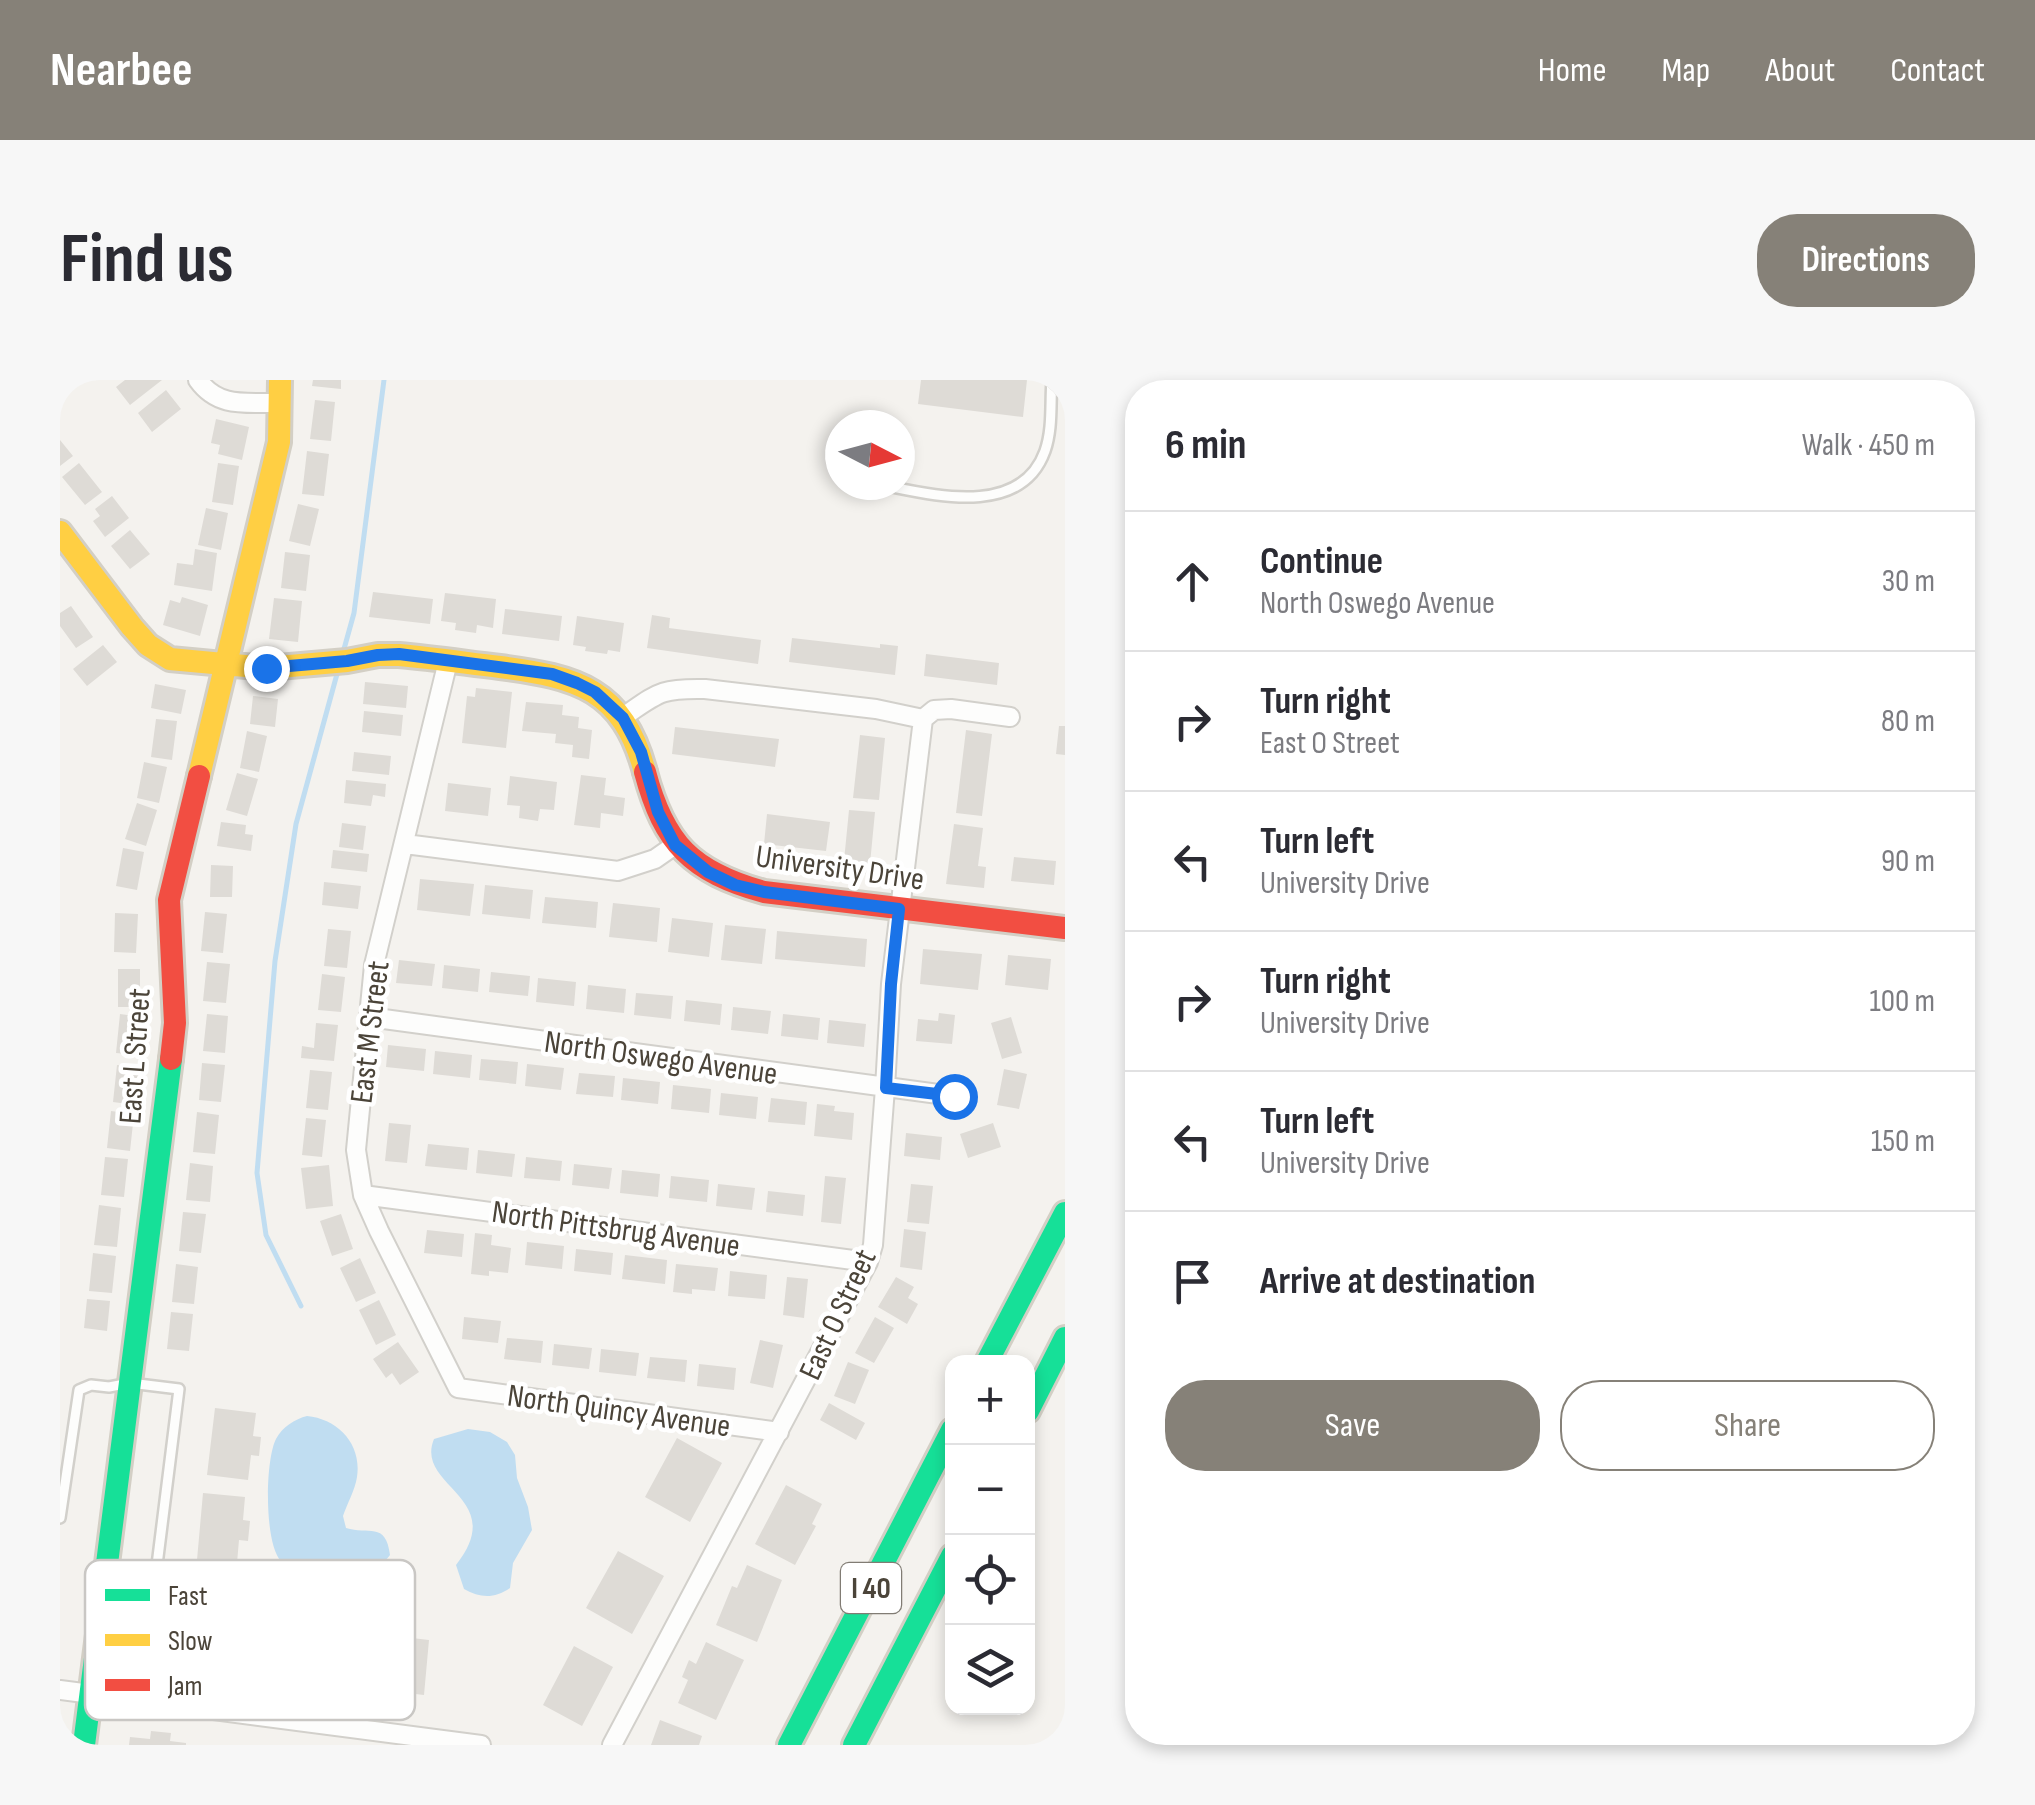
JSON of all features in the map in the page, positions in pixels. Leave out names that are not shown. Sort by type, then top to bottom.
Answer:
[{"type":"main road","name":"East L Street","points":[[108,1560],[175,1023],[169,900],[278,442],[280,392]]},
{"type":"main road","name":"University Drive","points":[[60,532],[132,628],[170,658],[266,668],[389,654],[552,674],[595,692],[623,718],[641,752],[658,812],[675,845],[708,872],[735,885],[764,892],[1065,928]]},
{"type":"main road","points":[[992,1355],[1065,1213]]},
{"type":"main road","points":[[1035,1396],[1065,1338]]},
{"type":"main road","name":"I 40","points":[[789,1745],[945,1444]]},
{"type":"main road","name":"I 40","points":[[854,1745],[945,1570]]},
{"type":"main road","name":"East L Street","points":[[84,1745],[87,1720]]},
{"type":"street","points":[[198,380],[220,400],[280,392]]},
{"type":"street","name":"East M Street","points":[[448,661],[374,965],[356,1150],[363,1195],[378,1231],[458,1388]]},
{"type":"street","points":[[623,718],[658,692],[690,688],[876,709],[924,719],[934,710],[951,709],[1010,717]]},
{"type":"street","name":"East O Street","points":[[612,1745],[868,1262],[886,1088],[891,984],[924,719]]},
{"type":"street","points":[[404,844],[618,871],[655,859],[675,845]]},
{"type":"street","name":"North Oswego Avenue","points":[[369,1016],[954,1096]]},
{"type":"street","name":"North Pittsbrug Avenue","points":[[363,1195],[868,1262]]},
{"type":"street","name":"North Quincy Avenue","points":[[458,1388],[779,1432]]},
{"type":"street","points":[[60,1690],[85,1693]]},
{"type":"street","points":[[292,1720],[481,1745]]},
{"type":"lane","points":[[915,490],[970,498],[991,496],[1013,487],[1035,467],[1046,448],[1052,380]]},
{"type":"lane","points":[[60,1518],[79,1390],[91,1384],[130,1383],[179,1389],[158,1560]]},
{"type":"water","points":[[307,1416],[329,1422],[352,1444],[358,1465],[343,1516],[346,1528],[375,1531],[385,1537],[390,1555],[385,1560],[280,1560],[275,1552],[268,1502],[272,1450],[285,1427]]},
{"type":"water","points":[[468,1429],[490,1432],[507,1442],[515,1455],[517,1478],[532,1530],[513,1563],[510,1588],[493,1596],[464,1589],[456,1565],[470,1542],[473,1523],[431,1455],[434,1439]]},
{"type":"building","points":[[125,380],[162,380],[130,405],[116,387]]},
{"type":"building","points":[[313,380],[341,380],[341,389],[312,386]]},
{"type":"building","points":[[921,380],[1027,380],[1023,417],[918,404]]},
{"type":"building","points":[[166,390],[181,409],[152,432],[138,413]]},
{"type":"building","points":[[315,400],[335,402],[331,441],[310,439]]},
{"type":"building","points":[[216,419],[249,427],[242,460],[218,454],[220,445],[211,443]]},
{"type":"building","points":[[60,440],[73,456],[60,466]]},
{"type":"building","points":[[307,451],[329,454],[324,496],[302,494]]},
{"type":"building","points":[[79,463],[102,492],[85,505],[62,477]]},
{"type":"building","points":[[218,463],[239,466],[233,505],[212,502]]},
{"type":"building","points":[[112,496],[129,518],[105,537],[93,521],[100,516],[95,509]]},
{"type":"building","points":[[298,504],[319,509],[310,546],[289,541]]},
{"type":"building","points":[[206,508],[228,513],[221,550],[198,545]]},
{"type":"building","points":[[130,530],[150,554],[130,569],[111,546]]},
{"type":"building","points":[[195,549],[217,553],[212,591],[174,585],[177,563],[193,565]]},
{"type":"building","points":[[285,552],[310,555],[306,591],[281,588]]},
{"type":"building","points":[[373,592],[433,599],[430,624],[369,617]]},
{"type":"building","points":[[445,593],[496,599],[493,628],[477,625],[476,633],[455,630],[456,623],[441,621]]},
{"type":"building","points":[[182,597],[208,605],[200,636],[163,625],[170,600],[180,603]]},
{"type":"building","points":[[274,598],[302,601],[298,642],[269,639]]},
{"type":"building","points":[[71,606],[93,637],[76,648],[60,626],[60,613]]},
{"type":"building","points":[[505,609],[562,616],[559,641],[502,634]]},
{"type":"building","points":[[652,615],[670,618],[669,628],[761,640],[758,664],[647,648]]},
{"type":"building","points":[[577,616],[624,623],[620,652],[585,651],[586,647],[573,645]]},
{"type":"building","points":[[792,638],[880,648],[880,644],[898,646],[895,675],[789,662]]},
{"type":"building","points":[[103,645],[117,662],[87,686],[73,669]]},
{"type":"building","points":[[926,654],[999,663],[997,685],[924,676]]},
{"type":"building","points":[[365,682],[408,686],[406,708],[363,704]]},
{"type":"building","points":[[155,684],[186,690],[181,714],[151,708]]},
{"type":"building","points":[[476,688],[512,692],[506,748],[462,743],[467,696],[475,697]]},
{"type":"building","points":[[253,696],[278,699],[275,727],[250,724]]},
{"type":"building","points":[[526,702],[563,705],[562,715],[579,717],[578,728],[592,730],[589,759],[572,757],[573,745],[555,743],[556,734],[522,731]]},
{"type":"building","points":[[364,711],[403,715],[401,736],[362,732]]},
{"type":"building","points":[[156,719],[177,721],[172,760],[151,757]]},
{"type":"building","points":[[1059,726],[1065,726],[1065,755],[1056,754]]},
{"type":"building","points":[[675,727],[779,739],[775,767],[672,754]]},
{"type":"building","points":[[966,730],[992,734],[982,816],[956,813]]},
{"type":"building","points":[[247,731],[267,736],[259,772],[240,768]]},
{"type":"building","points":[[860,735],[885,738],[879,800],[853,798]]},
{"type":"building","points":[[354,752],[391,756],[389,775],[352,771]]},
{"type":"building","points":[[144,762],[167,767],[159,803],[137,798]]},
{"type":"building","points":[[237,773],[258,779],[247,816],[226,810]]},
{"type":"building","points":[[581,775],[606,778],[604,795],[625,798],[623,816],[601,813],[600,828],[574,825]]},
{"type":"building","points":[[510,776],[557,782],[554,810],[540,809],[538,821],[519,818],[520,806],[507,805]]},
{"type":"building","points":[[346,780],[386,784],[385,797],[373,795],[371,806],[344,803]]},
{"type":"building","points":[[448,783],[491,788],[488,816],[445,811]]},
{"type":"building","points":[[137,803],[157,810],[146,846],[125,839]]},
{"type":"building","points":[[849,810],[875,812],[869,874],[843,871]]},
{"type":"building","points":[[767,814],[830,822],[826,851],[764,844]]},
{"type":"building","points":[[221,822],[246,825],[245,834],[253,835],[251,851],[217,846]]},
{"type":"building","points":[[342,823],[366,826],[363,850],[339,847]]},
{"type":"building","points":[[954,824],[983,828],[978,866],[986,867],[984,888],[946,884]]},
{"type":"building","points":[[123,848],[144,852],[137,890],[116,886]]},
{"type":"building","points":[[333,850],[369,854],[367,872],[331,868]]},
{"type":"building","points":[[1014,857],[1056,861],[1054,885],[1011,881]]},
{"type":"building","points":[[211,865],[233,866],[232,897],[210,897]]},
{"type":"building","points":[[420,879],[474,884],[470,916],[417,910]]},
{"type":"building","points":[[324,882],[361,886],[358,909],[322,905]]},
{"type":"building","points":[[485,885],[533,890],[530,919],[482,914]]},
{"type":"building","points":[[545,897],[598,902],[596,928],[542,923]]},
{"type":"building","points":[[613,903],[660,908],[657,942],[609,937]]},
{"type":"building","points":[[205,912],[227,914],[223,953],[201,951]]},
{"type":"building","points":[[115,913],[138,914],[136,953],[114,952]]},
{"type":"building","points":[[672,918],[713,923],[709,957],[668,952]]},
{"type":"building","points":[[725,925],[766,929],[762,964],[721,960]]},
{"type":"building","points":[[328,929],[351,931],[347,968],[324,966]]},
{"type":"building","points":[[777,931],[867,939],[865,967],[775,959]]},
{"type":"building","points":[[923,949],[982,954],[978,990],[920,984]]},
{"type":"building","points":[[1008,955],[1051,959],[1048,990],[1005,985]]},
{"type":"building","points":[[399,960],[435,964],[432,986],[396,983]]},
{"type":"building","points":[[207,962],[230,964],[226,1003],[203,1001]]},
{"type":"building","points":[[444,965],[480,969],[478,992],[442,988]]},
{"type":"building","points":[[118,969],[140,969],[140,1007],[118,1007]]},
{"type":"building","points":[[491,972],[530,976],[528,996],[489,992]]},
{"type":"building","points":[[322,974],[345,977],[341,1012],[318,1010]]},
{"type":"building","points":[[538,978],[576,982],[574,1006],[536,1002]]},
{"type":"building","points":[[588,985],[626,989],[624,1013],[586,1009]]},
{"type":"building","points":[[636,993],[673,996],[671,1019],[634,1015]]},
{"type":"building","points":[[686,1000],[722,1004],[720,1025],[684,1021]]},
{"type":"building","points":[[733,1007],[771,1011],[768,1034],[731,1030]]},
{"type":"building","points":[[939,1013],[955,1015],[952,1044],[916,1041],[918,1019],[938,1021]]},
{"type":"building","points":[[120,1014],[142,1017],[138,1055],[116,1053]]},
{"type":"building","points":[[207,1014],[228,1016],[225,1053],[203,1051]]},
{"type":"building","points":[[783,1014],[820,1018],[818,1040],[781,1036]]},
{"type":"building","points":[[1011,1017],[1022,1053],[1002,1059],[991,1023]]},
{"type":"building","points":[[829,1020],[866,1024],[864,1047],[827,1043]]},
{"type":"building","points":[[316,1023],[338,1025],[334,1061],[301,1058],[302,1046],[314,1048]]},
{"type":"building","points":[[388,1045],[426,1049],[424,1071],[386,1067]]},
{"type":"building","points":[[435,1051],[472,1055],[470,1078],[433,1074]]},
{"type":"building","points":[[481,1059],[518,1062],[516,1084],[479,1080]]},
{"type":"building","points":[[202,1063],[225,1065],[221,1102],[199,1100]]},
{"type":"building","points":[[527,1064],[564,1068],[561,1090],[525,1086]]},
{"type":"building","points":[[117,1065],[139,1068],[135,1105],[113,1102]]},
{"type":"building","points":[[1004,1069],[1027,1074],[1019,1109],[997,1105]]},
{"type":"building","points":[[310,1070],[332,1072],[328,1110],[306,1108]]},
{"type":"building","points":[[579,1073],[615,1076],[613,1097],[576,1094]]},
{"type":"building","points":[[623,1078],[660,1082],[658,1104],[621,1100]]},
{"type":"building","points":[[673,1085],[711,1089],[709,1113],[671,1109]]},
{"type":"building","points":[[721,1093],[758,1097],[756,1119],[719,1115]]},
{"type":"building","points":[[771,1098],[807,1102],[805,1125],[768,1122]]},
{"type":"building","points":[[817,1104],[854,1113],[852,1140],[814,1136]]},
{"type":"building","points":[[111,1111],[134,1114],[130,1151],[107,1148]]},
{"type":"building","points":[[197,1112],[219,1115],[215,1154],[193,1152]]},
{"type":"building","points":[[306,1118],[326,1120],[322,1157],[302,1155]]},
{"type":"building","points":[[389,1123],[411,1125],[407,1163],[385,1161]]},
{"type":"building","points":[[993,1123],[1001,1147],[968,1158],[960,1134]]},
{"type":"building","points":[[906,1133],[942,1137],[940,1160],[904,1156]]},
{"type":"building","points":[[428,1144],[469,1148],[467,1170],[425,1166]]},
{"type":"building","points":[[478,1150],[515,1154],[512,1177],[476,1173]]},
{"type":"building","points":[[105,1157],[128,1159],[124,1197],[101,1195]]},
{"type":"building","points":[[526,1157],[562,1161],[560,1181],[524,1178]]},
{"type":"building","points":[[190,1163],[213,1166],[210,1202],[186,1200]]},
{"type":"building","points":[[574,1164],[612,1168],[609,1189],[572,1185]]},
{"type":"building","points":[[329,1165],[333,1206],[306,1209],[301,1168]]},
{"type":"building","points":[[622,1170],[660,1174],[658,1197],[620,1193]]},
{"type":"building","points":[[671,1176],[709,1180],[707,1202],[669,1198]]},
{"type":"building","points":[[825,1176],[846,1178],[841,1224],[821,1222]]},
{"type":"building","points":[[718,1184],[755,1188],[752,1210],[716,1206]]},
{"type":"building","points":[[911,1184],[933,1186],[929,1224],[907,1222]]},
{"type":"building","points":[[768,1191],[805,1195],[803,1216],[766,1212]]},
{"type":"building","points":[[99,1205],[121,1208],[117,1247],[94,1245]]},
{"type":"building","points":[[183,1212],[206,1214],[201,1253],[179,1251]]},
{"type":"building","points":[[341,1214],[353,1249],[332,1256],[320,1221]]},
{"type":"building","points":[[904,1229],[926,1232],[922,1270],[900,1267]]},
{"type":"building","points":[[427,1230],[464,1234],[462,1257],[424,1253]]},
{"type":"building","points":[[475,1233],[492,1235],[491,1245],[511,1248],[508,1273],[471,1274]]},
{"type":"building","points":[[527,1242],[564,1246],[562,1269],[525,1265]]},
{"type":"building","points":[[576,1249],[613,1253],[611,1275],[574,1271]]},
{"type":"building","points":[[93,1253],[116,1256],[112,1293],[89,1291]]},
{"type":"building","points":[[625,1255],[667,1260],[665,1284],[622,1279]]},
{"type":"building","points":[[360,1258],[376,1293],[356,1302],[340,1268]]},
{"type":"building","points":[[176,1264],[198,1267],[194,1304],[172,1302]]},
{"type":"building","points":[[676,1264],[718,1268],[715,1291],[673,1292]]},
{"type":"building","points":[[730,1271],[767,1275],[765,1299],[728,1296]]},
{"type":"building","points":[[787,1277],[808,1279],[804,1318],[783,1315]]},
{"type":"building","points":[[896,1277],[914,1287],[908,1298],[918,1304],[907,1324],[878,1307]]},
{"type":"building","points":[[87,1299],[110,1301],[107,1331],[84,1328]]},
{"type":"building","points":[[379,1300],[396,1335],[376,1345],[359,1310]]},
{"type":"building","points":[[171,1312],[193,1314],[189,1351],[167,1349]]},
{"type":"building","points":[[464,1317],[501,1321],[498,1343],[462,1339]]},
{"type":"building","points":[[875,1317],[894,1328],[874,1363],[855,1353]]},
{"type":"building","points":[[507,1338],[543,1341],[541,1363],[504,1359]]},
{"type":"building","points":[[760,1340],[783,1345],[773,1388],[750,1383]]},
{"type":"building","points":[[398,1342],[419,1372],[400,1385],[392,1373],[386,1378],[373,1359]]},
{"type":"building","points":[[554,1344],[592,1348],[589,1369],[552,1365]]},
{"type":"building","points":[[601,1349],[639,1353],[636,1376],[599,1372]]},
{"type":"building","points":[[650,1357],[687,1360],[685,1382],[647,1378]]},
{"type":"building","points":[[848,1362],[869,1370],[855,1404],[834,1396]]},
{"type":"building","points":[[699,1364],[736,1368],[734,1390],[697,1386]]},
{"type":"building","points":[[829,1403],[865,1423],[856,1440],[820,1420]]},
{"type":"building","points":[[215,1408],[256,1413],[253,1436],[261,1437],[259,1456],[251,1455],[248,1480],[207,1475]]},
{"type":"building","points":[[677,1438],[722,1463],[690,1522],[645,1497]]},
{"type":"building","points":[[786,1485],[822,1504],[812,1524],[816,1526],[795,1565],[755,1544]]},
{"type":"building","points":[[203,1493],[245,1497],[243,1520],[250,1521],[248,1541],[239,1540],[237,1560],[197,1560]]},
{"type":"building","points":[[618,1551],[664,1576],[632,1634],[586,1608]]},
{"type":"building","points":[[747,1565],[782,1580],[757,1642],[716,1625],[732,1586],[737,1588]]},
{"type":"building","points":[[415,1638],[429,1640],[424,1695],[415,1694]]},
{"type":"building","points":[[706,1642],[744,1660],[716,1720],[678,1703],[688,1680],[682,1677],[689,1660],[696,1664]]},
{"type":"building","points":[[574,1646],[613,1667],[582,1726],[543,1705]]},
{"type":"building","points":[[660,1720],[702,1736],[699,1745],[651,1745]]},
{"type":"building","points":[[151,1731],[171,1733],[170,1741],[186,1745],[129,1745],[130,1737],[150,1739]]},
{"type":"waterway","points":[[344,649],[354,613],[384,380]]},
{"type":"waterway","points":[[301,1306],[266,1235],[257,1173],[275,961],[296,824],[337,674]]},
{"type":"traffic: fast","points":[[107,1560],[171,1059]]},
{"type":"traffic: fast","points":[[991,1355],[1065,1213]]},
{"type":"traffic: fast","points":[[1035,1397],[1065,1338]]},
{"type":"traffic: fast","points":[[789,1745],[945,1444]]},
{"type":"traffic: fast","points":[[854,1745],[945,1570]]},
{"type":"traffic: fast","points":[[84,1745],[87,1720]]},
{"type":"traffic: slow","points":[[199,776],[279,442],[280,380]]},
{"type":"traffic: slow","points":[[60,532],[132,627],[148,645],[170,659],[267,668],[399,655],[552,676],[593,692],[610,705],[636,744],[645,772]]},
{"type":"traffic: jam","points":[[645,772],[661,818],[685,852],[739,884],[764,892],[1065,928]]},
{"type":"traffic: jam","points":[[171,1059],[175,1023],[169,900],[199,776]]},
{"type":"route","points":[[266,668],[399,654],[552,674],[595,692],[623,718],[641,752],[658,812],[675,845],[708,872],[735,885],[764,892],[899,909],[886,1088],[954,1096]]}]
